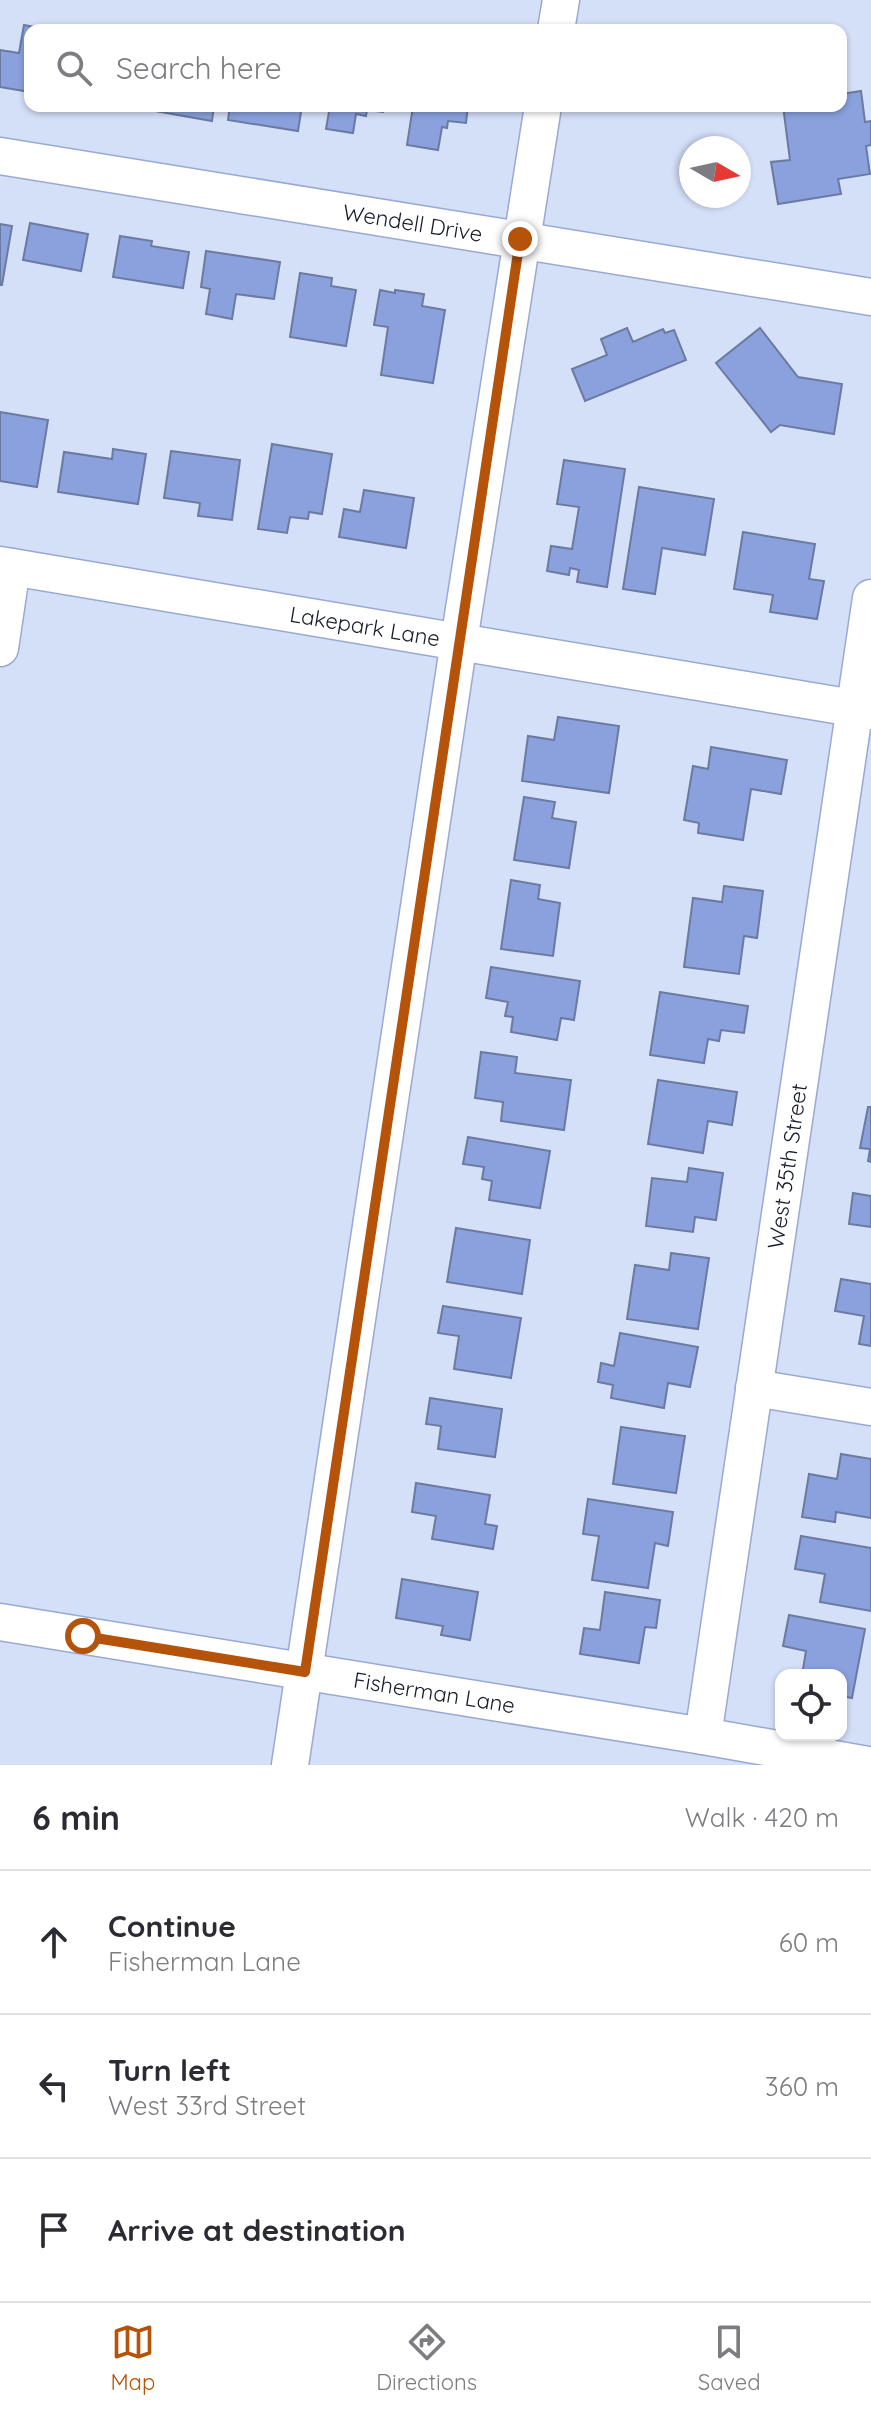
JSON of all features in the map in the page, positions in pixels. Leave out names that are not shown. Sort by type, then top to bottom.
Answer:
[{"type":"street","points":[[557,24],[561,0]]},
{"type":"street","points":[[290,1765],[520,239],[542,112]]},
{"type":"street","name":"Wendell Drive","points":[[0,156],[871,297]]},
{"type":"street","points":[[0,648],[6,566]]},
{"type":"street","name":"Lakepark Lane","points":[[6,566],[862,710]]},
{"type":"street","name":"West 35th Street","points":[[703,1736],[754,1388],[862,710],[871,598]]},
{"type":"street","points":[[754,1388],[871,1407]]},
{"type":"street","name":"Fisherman Lane","points":[[0,1622],[868,1765]]},
{"type":"building","points":[[24,25],[24,91],[0,87],[0,50],[19,53]]},
{"type":"building","points":[[861,91],[865,122],[871,121],[871,145],[866,146],[870,174],[838,179],[841,194],[778,204],[771,162],[790,160],[784,112],[847,112],[847,93]]},
{"type":"building","points":[[161,112],[213,112],[212,121]]},
{"type":"building","points":[[229,112],[301,112],[298,131],[228,120]]},
{"type":"building","points":[[329,112],[367,112],[366,116],[356,114],[353,133],[326,129]]},
{"type":"building","points":[[412,112],[467,112],[466,123],[448,121],[447,128],[442,127],[438,150],[407,145]]},
{"type":"building","points":[[30,223],[88,234],[81,271],[23,260]]},
{"type":"building","points":[[0,224],[12,226],[2,285],[0,285]]},
{"type":"building","points":[[120,236],[152,241],[151,246],[189,252],[183,288],[113,277]]},
{"type":"building","points":[[206,251],[280,262],[274,299],[236,294],[232,319],[206,314],[210,289],[201,287]]},
{"type":"building","points":[[300,273],[332,278],[331,286],[356,290],[346,346],[290,337]]},
{"type":"building","points":[[380,290],[424,294],[422,306],[445,310],[433,383],[381,375],[388,327],[374,325]]},
{"type":"building","points":[[627,328],[633,342],[663,329],[665,333],[674,330],[686,360],[585,401],[572,369],[607,355],[601,339]]},
{"type":"building","points":[[760,328],[798,377],[842,384],[834,434],[780,425],[771,432],[716,363]]},
{"type":"building","points":[[0,412],[48,420],[37,487],[0,481]]},
{"type":"building","points":[[272,444],[332,454],[322,514],[309,512],[308,519],[290,517],[287,533],[258,529]]},
{"type":"building","points":[[113,449],[146,454],[138,504],[58,492],[64,452],[112,459]]},
{"type":"building","points":[[171,451],[240,460],[232,520],[198,516],[200,503],[164,498]]},
{"type":"building","points":[[564,460],[625,469],[607,587],[577,582],[579,570],[570,568],[569,575],[547,571],[551,546],[572,549],[579,507],[557,504]]},
{"type":"building","points":[[639,487],[714,499],[705,555],[662,548],[655,594],[623,589]]},
{"type":"building","points":[[364,490],[414,498],[406,548],[339,537],[344,509],[360,512]]},
{"type":"building","points":[[743,532],[815,544],[809,579],[824,581],[817,619],[770,612],[773,595],[734,589]]},
{"type":"building","points":[[558,717],[619,726],[609,793],[522,781],[528,736],[554,740]]},
{"type":"building","points":[[711,747],[787,760],[781,794],[751,789],[743,840],[698,833],[699,823],[684,820],[693,766],[708,769]]},
{"type":"building","points":[[524,797],[555,802],[552,818],[576,822],[569,868],[514,860]]},
{"type":"building","points":[[511,880],[540,885],[538,899],[560,903],[553,956],[501,949]]},
{"type":"building","points":[[724,886],[763,891],[757,938],[744,936],[739,974],[684,967],[693,898],[722,902]]},
{"type":"building","points":[[491,967],[580,981],[574,1020],[561,1018],[557,1040],[511,1032],[513,1017],[505,1016],[508,1002],[486,998]]},
{"type":"building","points":[[660,992],[748,1006],[744,1033],[721,1030],[719,1041],[708,1039],[704,1063],[650,1055]]},
{"type":"building","points":[[481,1052],[517,1057],[515,1073],[571,1080],[564,1130],[501,1121],[503,1102],[475,1098]]},
{"type":"building","points":[[658,1080],[737,1092],[732,1125],[708,1121],[703,1153],[648,1144]]},
{"type":"building","points":[[868,1107],[871,1107],[871,1162],[868,1161],[870,1149],[860,1148]]},
{"type":"building","points":[[468,1137],[550,1151],[540,1208],[489,1200],[492,1181],[482,1179],[484,1167],[463,1164]]},
{"type":"building","points":[[689,1168],[723,1173],[716,1220],[695,1217],[693,1232],[646,1226],[652,1178],[687,1182]]},
{"type":"building","points":[[853,1193],[871,1196],[871,1227],[849,1224]]},
{"type":"building","points":[[456,1228],[530,1240],[522,1294],[447,1282]]},
{"type":"building","points":[[671,1253],[709,1258],[698,1329],[627,1319],[635,1265],[669,1270]]},
{"type":"building","points":[[841,1279],[871,1284],[871,1346],[859,1344],[864,1316],[835,1311]]},
{"type":"building","points":[[443,1306],[521,1318],[511,1378],[454,1369],[459,1336],[438,1333]]},
{"type":"building","points":[[620,1333],[698,1347],[690,1387],[668,1383],[664,1408],[611,1398],[613,1385],[598,1382],[601,1363],[614,1366]]},
{"type":"building","points":[[430,1398],[502,1409],[495,1457],[438,1449],[441,1426],[426,1424]]},
{"type":"building","points":[[621,1427],[685,1436],[676,1493],[613,1484]]},
{"type":"building","points":[[841,1454],[871,1459],[871,1518],[836,1512],[835,1522],[802,1517],[809,1474],[837,1479]]},
{"type":"building","points":[[416,1483],[490,1495],[485,1524],[497,1526],[493,1549],[432,1539],[436,1516],[412,1512]]},
{"type":"building","points":[[588,1499],[673,1512],[668,1546],[655,1543],[648,1588],[592,1580],[599,1536],[583,1534]]},
{"type":"building","points":[[801,1536],[871,1548],[871,1611],[820,1602],[825,1574],[795,1569]]},
{"type":"building","points":[[402,1579],[478,1592],[470,1640],[441,1635],[443,1626],[396,1618]]},
{"type":"building","points":[[605,1592],[660,1600],[656,1628],[645,1627],[639,1663],[580,1654],[584,1628],[600,1630]]},
{"type":"building","points":[[789,1615],[865,1629],[852,1698],[847,1697],[847,1669],[803,1669],[806,1651],[783,1646]]},
{"type":"route","points":[[83,1636],[305,1672],[520,239]]}]
